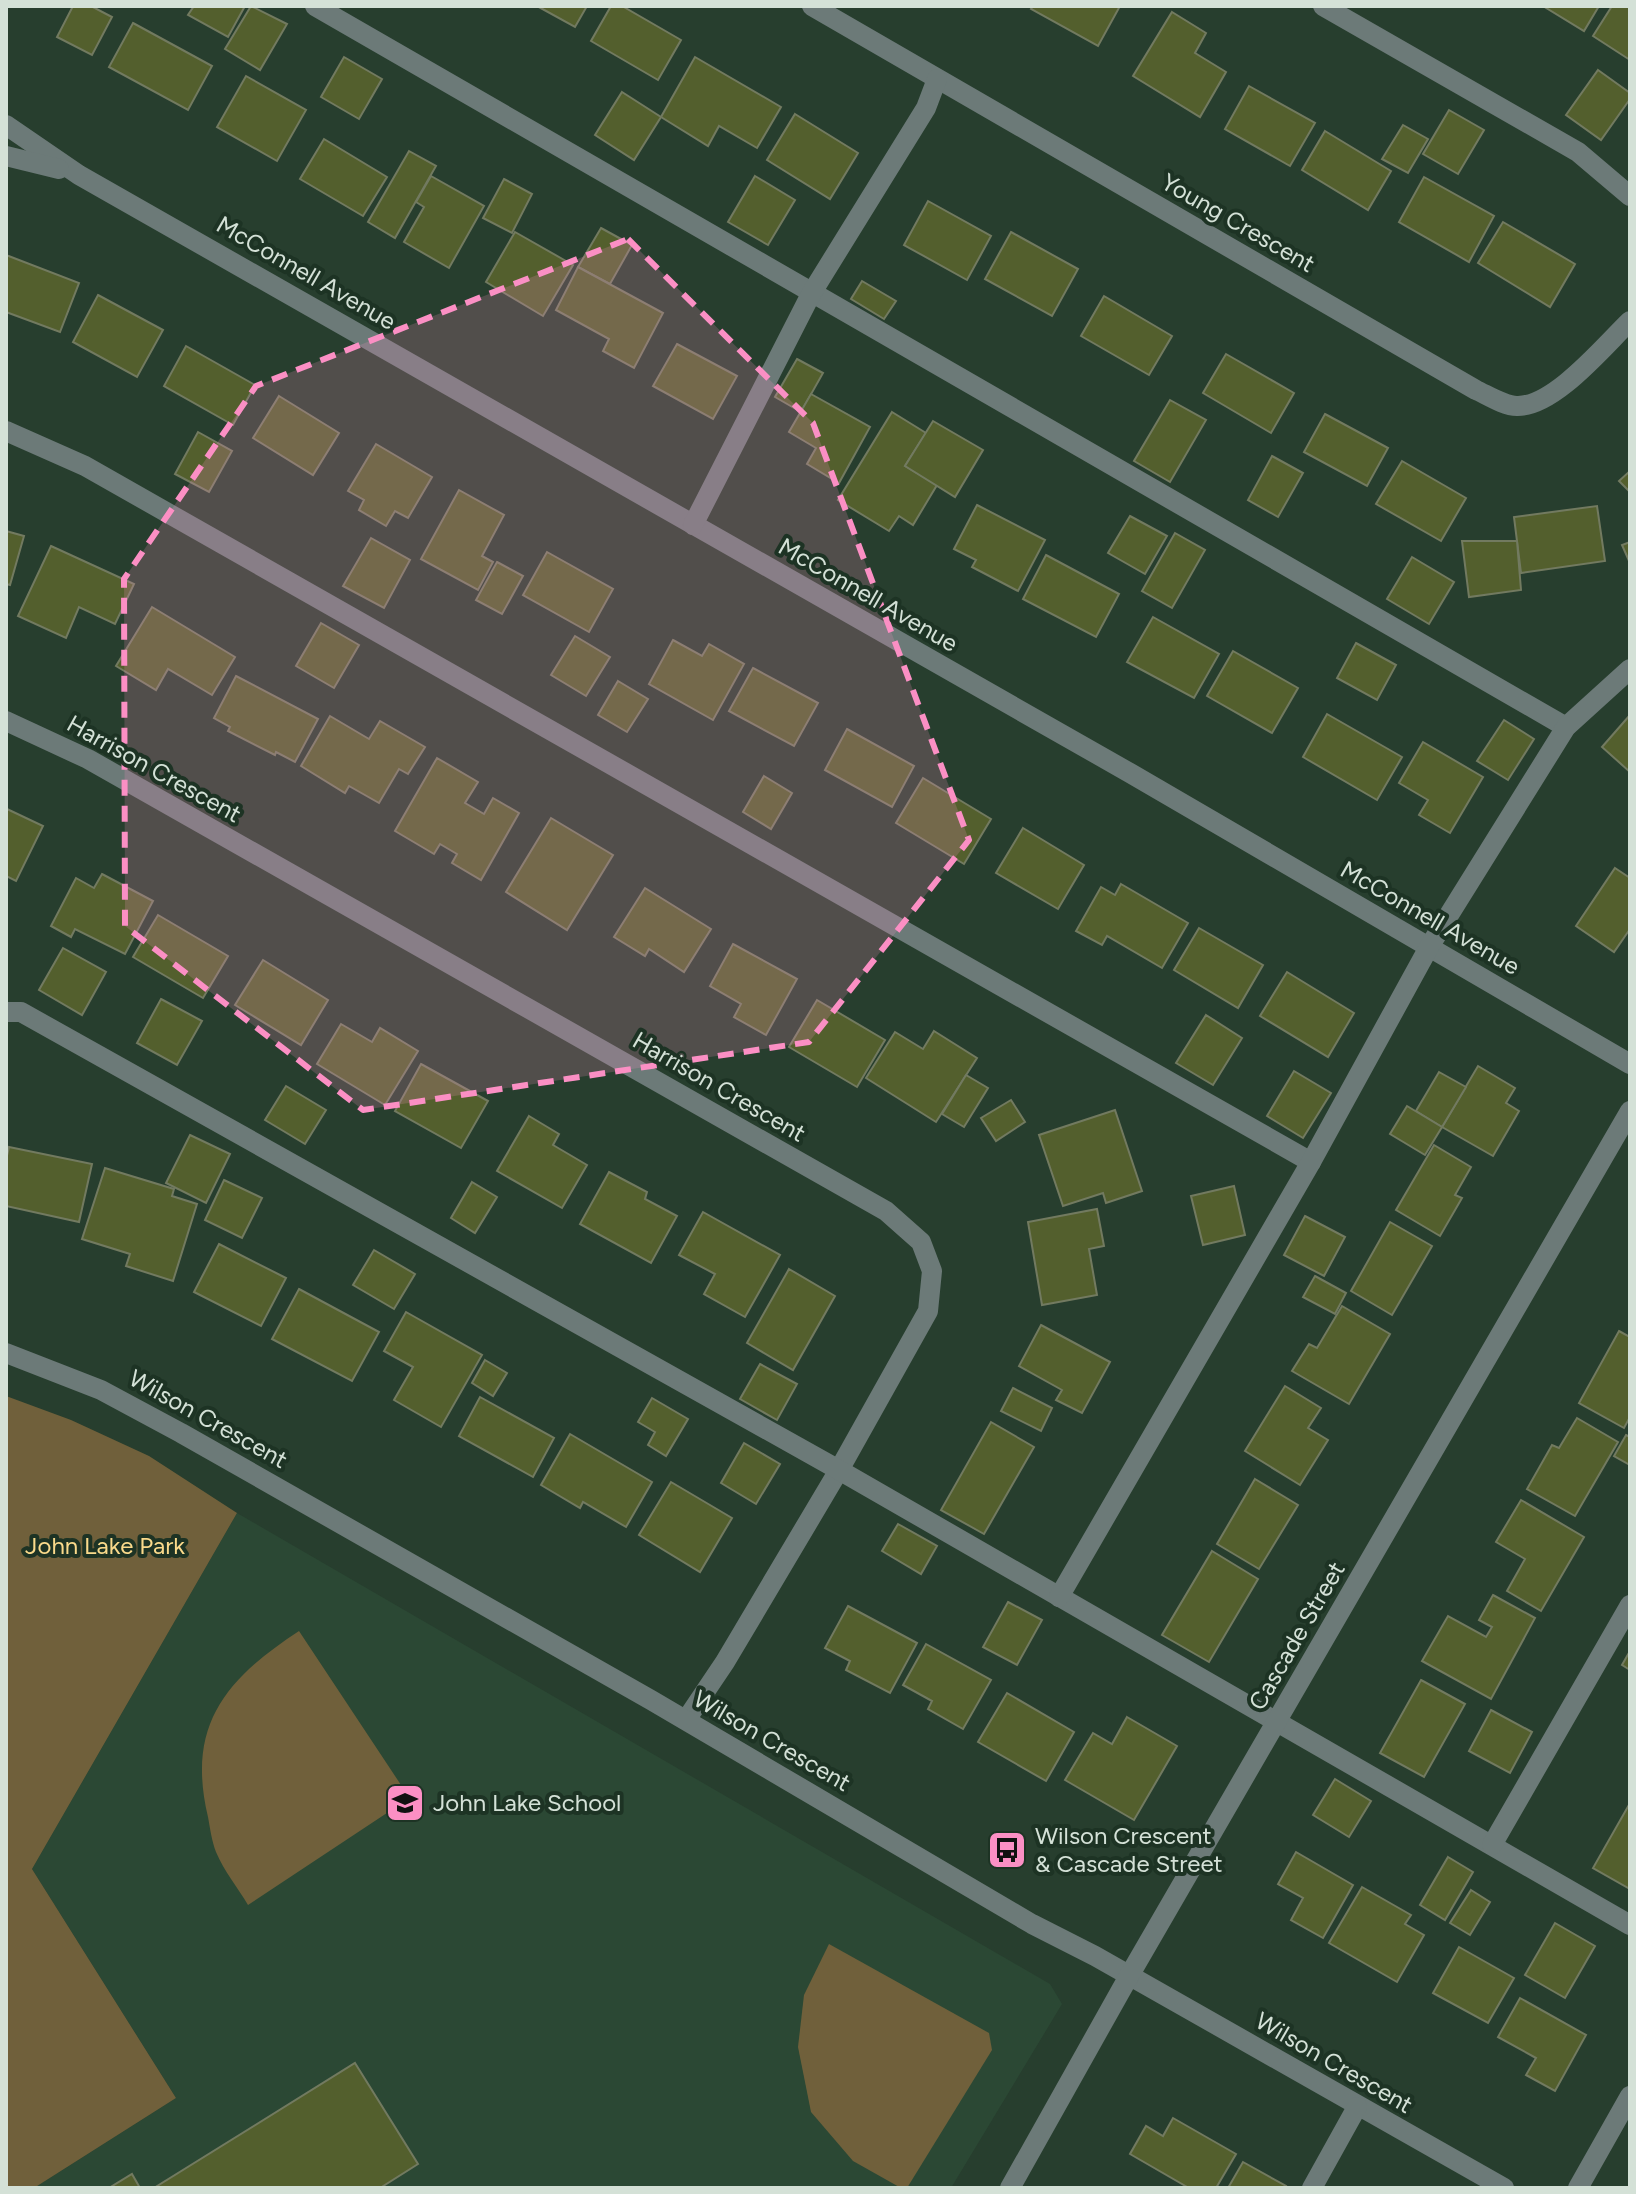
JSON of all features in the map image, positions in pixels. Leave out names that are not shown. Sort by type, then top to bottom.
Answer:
[{"type":"street","points":[[315,6],[1566,727]]},
{"type":"street","name":"Young Crescent","points":[[812,6],[1462,382],[1516,406],[1536,401],[1561,388],[1630,321]]},
{"type":"street","points":[[1323,6],[1578,152],[1630,196]]},
{"type":"street","points":[[693,525],[811,294],[926,108],[937,79]]},
{"type":"street","name":"McConnell Avenue","points":[[6,125],[79,175],[1630,1064]]},
{"type":"street","name":"McConnell Avenue","points":[[6,156],[79,175]]},
{"type":"street","points":[[6,431],[85,466],[1311,1162]]},
{"type":"street","points":[[1059,1597],[1311,1162],[1429,947],[1566,727],[1630,669]]},
{"type":"street","name":"Harrison Crescent","points":[[6,721],[88,759],[886,1211],[921,1242],[932,1271],[928,1311],[839,1470],[725,1662],[686,1720]]},
{"type":"street","points":[[6,1012],[21,1012],[839,1470],[1630,1925]]},
{"type":"street","name":"Cascade Street","points":[[1010,2188],[1129,1976],[1630,1111]]},
{"type":"street","name":"Wilson Crescent","points":[[6,1353],[101,1390],[181,1433],[686,1720],[1032,1924],[1504,2188]]},
{"type":"street","points":[[1492,1845],[1630,1605]]},
{"type":"street","points":[[1578,2188],[1630,2096]]},
{"type":"street","points":[[1312,2188],[1357,2107]]},
{"type":"highlighted area","points":[[628,239],[813,423],[969,840],[809,1042],[363,1110],[125,926],[124,579],[256,386]]},
{"type":"shaded area","name":"John Lake School","points":[[237,1513],[1050,1984],[1062,2004],[951,2188],[34,2188],[176,2098],[32,1869]]},
{"type":"green space","name":"John Lake Park","points":[[6,1396],[71,1420],[149,1456],[237,1513],[32,1869],[176,2098],[34,2188],[6,2188]]},
{"type":"green space","points":[[299,1631],[403,1788],[399,1805],[248,1905],[215,1848],[203,1785],[203,1756],[208,1730],[232,1687],[251,1667]]},
{"type":"green space","points":[[829,1944],[989,2033],[992,2050],[907,2188],[901,2188],[853,2161],[811,2112],[798,2047],[804,1995]]},
{"type":"building","points":[[73,6],[91,6],[112,17],[92,55],[57,37]]},
{"type":"building","points":[[194,6],[245,6],[228,37],[188,15]]},
{"type":"building","points":[[251,6],[287,24],[260,70],[225,49]]},
{"type":"building","points":[[537,6],[587,6],[575,27]]},
{"type":"building","points":[[611,6],[622,6],[681,40],[658,80],[591,41]]},
{"type":"building","points":[[1033,6],[1120,6],[1098,46],[1031,9]]},
{"type":"building","points":[[1543,6],[1599,6],[1584,31]]},
{"type":"building","points":[[1612,6],[1630,6],[1630,60],[1593,36]]},
{"type":"building","points":[[1172,12],[1206,33],[1195,53],[1226,72],[1200,117],[1133,76]]},
{"type":"building","points":[[133,23],[212,66],[188,110],[109,67]]},
{"type":"building","points":[[344,57],[382,79],[359,119],[321,97]]},
{"type":"building","points":[[695,57],[781,107],[757,148],[719,126],[708,146],[661,117]]},
{"type":"building","points":[[1598,70],[1630,93],[1630,99],[1601,140],[1566,115]]},
{"type":"building","points":[[246,76],[306,110],[277,161],[217,127]]},
{"type":"building","points":[[1249,86],[1315,123],[1290,166],[1225,129]]},
{"type":"building","points":[[622,92],[661,117],[634,160],[595,135]]},
{"type":"building","points":[[1449,110],[1484,130],[1458,174],[1423,154]]},
{"type":"building","points":[[795,114],[858,153],[830,199],[767,160]]},
{"type":"building","points":[[1403,125],[1428,139],[1408,173],[1382,159]]},
{"type":"building","points":[[1325,131],[1391,171],[1368,210],[1302,170]]},
{"type":"building","points":[[324,139],[387,177],[363,216],[300,179]]},
{"type":"building","points":[[409,151],[436,166],[395,238],[368,222]]},
{"type":"building","points":[[431,176],[484,206],[449,268],[404,242],[424,207],[416,202]]},
{"type":"building","points":[[755,176],[795,200],[768,245],[728,222]]},
{"type":"building","points":[[1424,177],[1494,216],[1469,262],[1399,222]]},
{"type":"building","points":[[504,179],[532,194],[512,233],[483,218]]},
{"type":"building","points":[[928,201],[991,236],[967,280],[904,245]]},
{"type":"building","points":[[1503,222],[1575,264],[1550,307],[1478,263]]},
{"type":"building","points":[[601,228],[632,245],[610,284],[578,267]]},
{"type":"building","points":[[515,232],[573,265],[543,316],[486,282]]},
{"type":"building","points":[[1011,232],[1078,269],[1052,316],[985,279]]},
{"type":"building","points":[[6,255],[79,283],[60,332],[6,312]]},
{"type":"building","points":[[578,267],[663,313],[634,368],[603,351],[609,339],[556,310]]},
{"type":"building","points":[[862,281],[896,301],[884,319],[851,299]]},
{"type":"building","points":[[98,295],[163,330],[137,377],[73,342]]},
{"type":"building","points":[[1104,296],[1172,336],[1149,375],[1081,336]]},
{"type":"building","points":[[677,344],[737,376],[713,419],[653,386]]},
{"type":"building","points":[[186,346],[255,385],[233,425],[164,386]]},
{"type":"building","points":[[1226,354],[1294,393],[1271,433],[1203,393]]},
{"type":"building","points":[[797,359],[823,373],[801,412],[775,397]]},
{"type":"building","points":[[811,394],[870,427],[839,483],[807,464],[816,448],[789,432]]},
{"type":"building","points":[[279,396],[339,433],[313,475],[253,438]]},
{"type":"building","points":[[1170,400],[1206,420],[1170,482],[1134,461]]},
{"type":"building","points":[[892,412],[926,433],[905,466],[937,485],[913,525],[899,516],[889,531],[838,500]]},
{"type":"building","points":[[1325,414],[1388,448],[1367,486],[1304,452]]},
{"type":"building","points":[[933,421],[983,450],[955,497],[905,466]]},
{"type":"building","points":[[198,432],[232,451],[209,492],[175,474]]},
{"type":"building","points":[[376,444],[432,477],[408,518],[395,511],[386,526],[359,510],[364,500],[348,491]]},
{"type":"building","points":[[1272,456],[1303,473],[1278,517],[1248,500]]},
{"type":"building","points":[[1402,461],[1466,498],[1441,541],[1376,504]]},
{"type":"building","points":[[1630,471],[1630,492],[1619,481]]},
{"type":"building","points":[[459,490],[504,515],[482,556],[493,562],[478,590],[421,559]]},
{"type":"building","points":[[977,505],[1045,540],[1018,591],[972,567],[976,560],[954,549]]},
{"type":"building","points":[[1597,506],[1605,561],[1521,573],[1514,517]]},
{"type":"building","points":[[1130,516],[1167,536],[1145,574],[1108,553]]},
{"type":"building","points":[[6,531],[24,536],[10,585],[6,584]]},
{"type":"building","points":[[1175,533],[1205,550],[1172,608],[1142,591]]},
{"type":"building","points":[[371,538],[410,560],[384,608],[343,586]]},
{"type":"building","points":[[1462,541],[1517,541],[1521,590],[1469,597]]},
{"type":"building","points":[[1630,542],[1630,563],[1622,545]]},
{"type":"building","points":[[51,546],[134,584],[115,624],[79,607],[66,638],[18,616]]},
{"type":"building","points":[[547,552],[613,589],[589,632],[523,595]]},
{"type":"building","points":[[1046,555],[1119,594],[1096,637],[1023,599]]},
{"type":"building","points":[[1412,557],[1454,582],[1429,624],[1387,599]]},
{"type":"building","points":[[497,562],[523,576],[502,614],[476,600]]},
{"type":"building","points":[[152,607],[235,657],[212,695],[168,669],[156,690],[116,666]]},
{"type":"building","points":[[1153,617],[1219,654],[1194,698],[1127,662]]},
{"type":"building","points":[[321,623],[359,645],[334,688],[296,666]]},
{"type":"building","points":[[575,636],[610,657],[586,696],[551,675]]},
{"type":"building","points":[[673,640],[702,656],[709,644],[744,664],[713,720],[649,684]]},
{"type":"building","points":[[1356,643],[1396,665],[1377,700],[1337,678]]},
{"type":"building","points":[[1233,651],[1298,688],[1272,733],[1207,696]]},
{"type":"building","points":[[753,668],[818,703],[794,746],[729,711]]},
{"type":"building","points":[[236,676],[318,719],[295,762],[228,731],[230,727],[214,718]]},
{"type":"building","points":[[618,681],[648,699],[627,732],[598,715]]},
{"type":"building","points":[[1327,714],[1402,757],[1377,800],[1303,757]]},
{"type":"building","points":[[1630,715],[1630,772],[1602,747]]},
{"type":"building","points":[[330,716],[369,739],[380,721],[425,747],[408,774],[399,769],[379,803],[349,786],[345,793],[301,766]]},
{"type":"building","points":[[1504,720],[1534,739],[1508,780],[1477,761]]},
{"type":"building","points":[[847,729],[914,766],[892,807],[825,770]]},
{"type":"building","points":[[1423,742],[1483,777],[1450,833],[1419,815],[1428,800],[1399,783]]},
{"type":"building","points":[[437,758],[478,782],[465,803],[484,814],[493,798],[519,813],[481,880],[452,863],[457,854],[440,844],[434,854],[395,831]]},
{"type":"building","points":[[764,776],[792,793],[771,829],[743,812]]},
{"type":"building","points":[[923,778],[991,819],[964,864],[896,823]]},
{"type":"building","points":[[7,809],[43,826],[16,881],[6,876]]},
{"type":"building","points":[[551,818],[613,855],[567,930],[506,892]]},
{"type":"building","points":[[1023,828],[1084,865],[1058,909],[996,873]]},
{"type":"building","points":[[1615,868],[1630,878],[1630,929],[1614,952],[1576,926]]},
{"type":"building","points":[[102,874],[153,901],[125,954],[75,929],[71,937],[51,926],[76,878],[94,888]]},
{"type":"building","points":[[1121,884],[1188,923],[1162,968],[1107,936],[1102,945],[1076,931],[1101,887],[1115,895]]},
{"type":"building","points":[[645,888],[711,929],[684,972],[649,949],[645,956],[614,937]]},
{"type":"building","points":[[158,915],[228,956],[203,998],[133,957]]},
{"type":"building","points":[[1199,928],[1263,965],[1238,1008],[1174,970]]},
{"type":"building","points":[[733,944],[797,979],[766,1035],[734,1017],[741,1004],[710,986]]},
{"type":"building","points":[[63,948],[106,972],[82,1015],[39,990]]},
{"type":"building","points":[[263,960],[328,1000],[301,1045],[235,1005]]},
{"type":"building","points":[[1287,972],[1354,1013],[1328,1057],[1260,1016]]},
{"type":"building","points":[[161,999],[202,1021],[177,1065],[137,1043]]},
{"type":"building","points":[[817,1000],[885,1040],[857,1087],[789,1047]]},
{"type":"building","points":[[1206,1015],[1242,1038],[1213,1085],[1176,1063]]},
{"type":"building","points":[[341,1024],[372,1042],[380,1028],[418,1051],[385,1105],[317,1064]]},
{"type":"building","points":[[934,1031],[977,1058],[936,1122],[866,1078],[895,1032],[923,1049]]},
{"type":"building","points":[[421,1064],[488,1101],[461,1148],[395,1111]]},
{"type":"building","points":[[1478,1066],[1515,1088],[1506,1103],[1519,1111],[1493,1156],[1442,1127]]},
{"type":"building","points":[[1294,1071],[1331,1093],[1303,1138],[1267,1116]]},
{"type":"building","points":[[1439,1072],[1466,1087],[1442,1127],[1416,1111]]},
{"type":"building","points":[[966,1075],[988,1088],[964,1127],[942,1114]]},
{"type":"building","points":[[286,1086],[326,1110],[305,1144],[265,1120]]},
{"type":"building","points":[[1011,1100],[1025,1122],[996,1141],[981,1118]]},
{"type":"building","points":[[1407,1106],[1442,1127],[1425,1155],[1390,1134]]},
{"type":"building","points":[[1115,1110],[1142,1191],[1106,1203],[1103,1193],[1063,1206],[1039,1135]]},
{"type":"building","points":[[529,1116],[559,1134],[553,1145],[587,1165],[562,1208],[497,1171]]},
{"type":"building","points":[[190,1135],[230,1154],[206,1203],[166,1183]]},
{"type":"building","points":[[1434,1145],[1471,1167],[1455,1195],[1462,1198],[1440,1236],[1396,1210]]},
{"type":"building","points":[[9,1147],[92,1164],[79,1222],[6,1206]]},
{"type":"building","points":[[105,1168],[174,1189],[172,1196],[197,1204],[173,1281],[126,1266],[130,1254],[82,1239]]},
{"type":"building","points":[[609,1172],[647,1192],[645,1199],[677,1216],[651,1263],[580,1224]]},
{"type":"building","points":[[224,1180],[262,1198],[242,1238],[205,1220]]},
{"type":"building","points":[[472,1182],[497,1197],[475,1233],[451,1218]]},
{"type":"building","points":[[1234,1186],[1245,1235],[1203,1245],[1191,1196]]},
{"type":"building","points":[[1097,1209],[1104,1246],[1089,1249],[1097,1295],[1042,1305],[1028,1222]]},
{"type":"building","points":[[703,1212],[780,1255],[745,1317],[704,1294],[715,1274],[679,1255]]},
{"type":"building","points":[[1305,1216],[1345,1237],[1324,1276],[1284,1255]]},
{"type":"building","points":[[1390,1222],[1432,1246],[1392,1315],[1351,1291]]},
{"type":"building","points":[[219,1244],[286,1278],[261,1326],[194,1292]]},
{"type":"building","points":[[374,1250],[415,1274],[394,1309],[353,1285]]},
{"type":"building","points":[[789,1269],[835,1296],[793,1370],[747,1343]]},
{"type":"building","points":[[1315,1276],[1346,1293],[1335,1314],[1303,1297]]},
{"type":"building","points":[[299,1289],[379,1332],[352,1381],[272,1339]]},
{"type":"building","points":[[1342,1306],[1390,1334],[1349,1404],[1292,1371],[1309,1344],[1317,1348]]},
{"type":"building","points":[[406,1312],[482,1355],[441,1427],[394,1400],[413,1367],[384,1351]]},
{"type":"building","points":[[1041,1325],[1110,1362],[1082,1413],[1056,1400],[1062,1390],[1019,1366]]},
{"type":"building","points":[[1619,1331],[1630,1337],[1630,1417],[1624,1428],[1579,1403]]},
{"type":"building","points":[[485,1360],[507,1373],[493,1396],[472,1383]]},
{"type":"building","points":[[760,1364],[797,1384],[777,1420],[740,1399]]},
{"type":"building","points":[[1285,1386],[1321,1408],[1308,1428],[1328,1440],[1300,1485],[1245,1451]]},
{"type":"building","points":[[1013,1388],[1052,1408],[1041,1431],[1001,1411]]},
{"type":"building","points":[[480,1397],[554,1438],[533,1477],[459,1436]]},
{"type":"building","points":[[652,1398],[688,1419],[666,1456],[648,1445],[655,1432],[638,1422]]},
{"type":"building","points":[[1577,1418],[1618,1442],[1575,1516],[1527,1489],[1552,1445],[1559,1448]]},
{"type":"building","points":[[991,1422],[1034,1447],[984,1534],[941,1510]]},
{"type":"building","points":[[570,1434],[652,1482],[626,1527],[583,1502],[580,1508],[541,1485]]},
{"type":"building","points":[[1626,1435],[1630,1437],[1630,1465],[1614,1456]]},
{"type":"building","points":[[744,1443],[780,1464],[756,1504],[721,1483]]},
{"type":"building","points":[[1255,1479],[1298,1505],[1259,1569],[1217,1544]]},
{"type":"building","points":[[671,1482],[732,1518],[700,1572],[639,1535]]},
{"type":"building","points":[[1521,1500],[1584,1537],[1541,1611],[1507,1591],[1525,1559],[1496,1542]]},
{"type":"building","points":[[898,1524],[937,1546],[921,1574],[882,1551]]},
{"type":"building","points":[[1212,1551],[1258,1579],[1209,1662],[1162,1635]]},
{"type":"building","points":[[1493,1595],[1535,1618],[1491,1699],[1422,1661],[1448,1616],[1486,1637],[1492,1627],[1479,1620]]},
{"type":"building","points":[[1008,1602],[1042,1620],[1017,1665],[983,1647]]},
{"type":"building","points":[[848,1606],[917,1643],[890,1693],[846,1670],[850,1661],[825,1648]]},
{"type":"building","points":[[926,1644],[991,1680],[963,1729],[928,1709],[932,1701],[903,1685]]},
{"type":"building","points":[[1630,1651],[1630,1670],[1622,1665]]},
{"type":"building","points":[[1421,1680],[1465,1704],[1424,1777],[1380,1753]]},
{"type":"building","points":[[1007,1693],[1074,1732],[1046,1781],[978,1742]]},
{"type":"building","points":[[1491,1710],[1532,1732],[1510,1773],[1469,1751]]},
{"type":"building","points":[[1127,1717],[1177,1746],[1134,1820],[1065,1780],[1093,1733],[1112,1744]]},
{"type":"building","points":[[1335,1779],[1371,1801],[1349,1837],[1313,1815]]},
{"type":"building","points":[[1630,1803],[1630,1889],[1593,1868]]},
{"type":"building","points":[[1296,1852],[1353,1885],[1323,1938],[1291,1920],[1303,1898],[1278,1884]]},
{"type":"building","points":[[1448,1857],[1473,1872],[1445,1920],[1420,1905]]},
{"type":"building","points":[[1362,1887],[1411,1915],[1405,1924],[1424,1935],[1397,1982],[1329,1943]]},
{"type":"building","points":[[1471,1890],[1490,1902],[1470,1935],[1450,1923]]},
{"type":"building","points":[[1555,1923],[1595,1946],[1565,1998],[1525,1975]]},
{"type":"building","points":[[1459,1947],[1514,1978],[1488,2023],[1433,1993]]},
{"type":"building","points":[[1520,1998],[1586,2035],[1555,2091],[1526,2075],[1536,2058],[1498,2037]]},
{"type":"building","points":[[355,2063],[418,2164],[380,2188],[154,2188]]},
{"type":"building","points":[[1173,2118],[1236,2154],[1216,2188],[1189,2188],[1130,2154],[1146,2126],[1163,2136]]},
{"type":"building","points":[[1243,2162],[1286,2186],[1285,2188],[1228,2188]]},
{"type":"building","points":[[132,2174],[140,2188],[109,2188]]},
{"type":"place","name":"John Lake School","points":[[405,1803]]},
{"type":"place","name":"Wilson Crescent & Cascade Street","points":[[1007,1850]]}]
